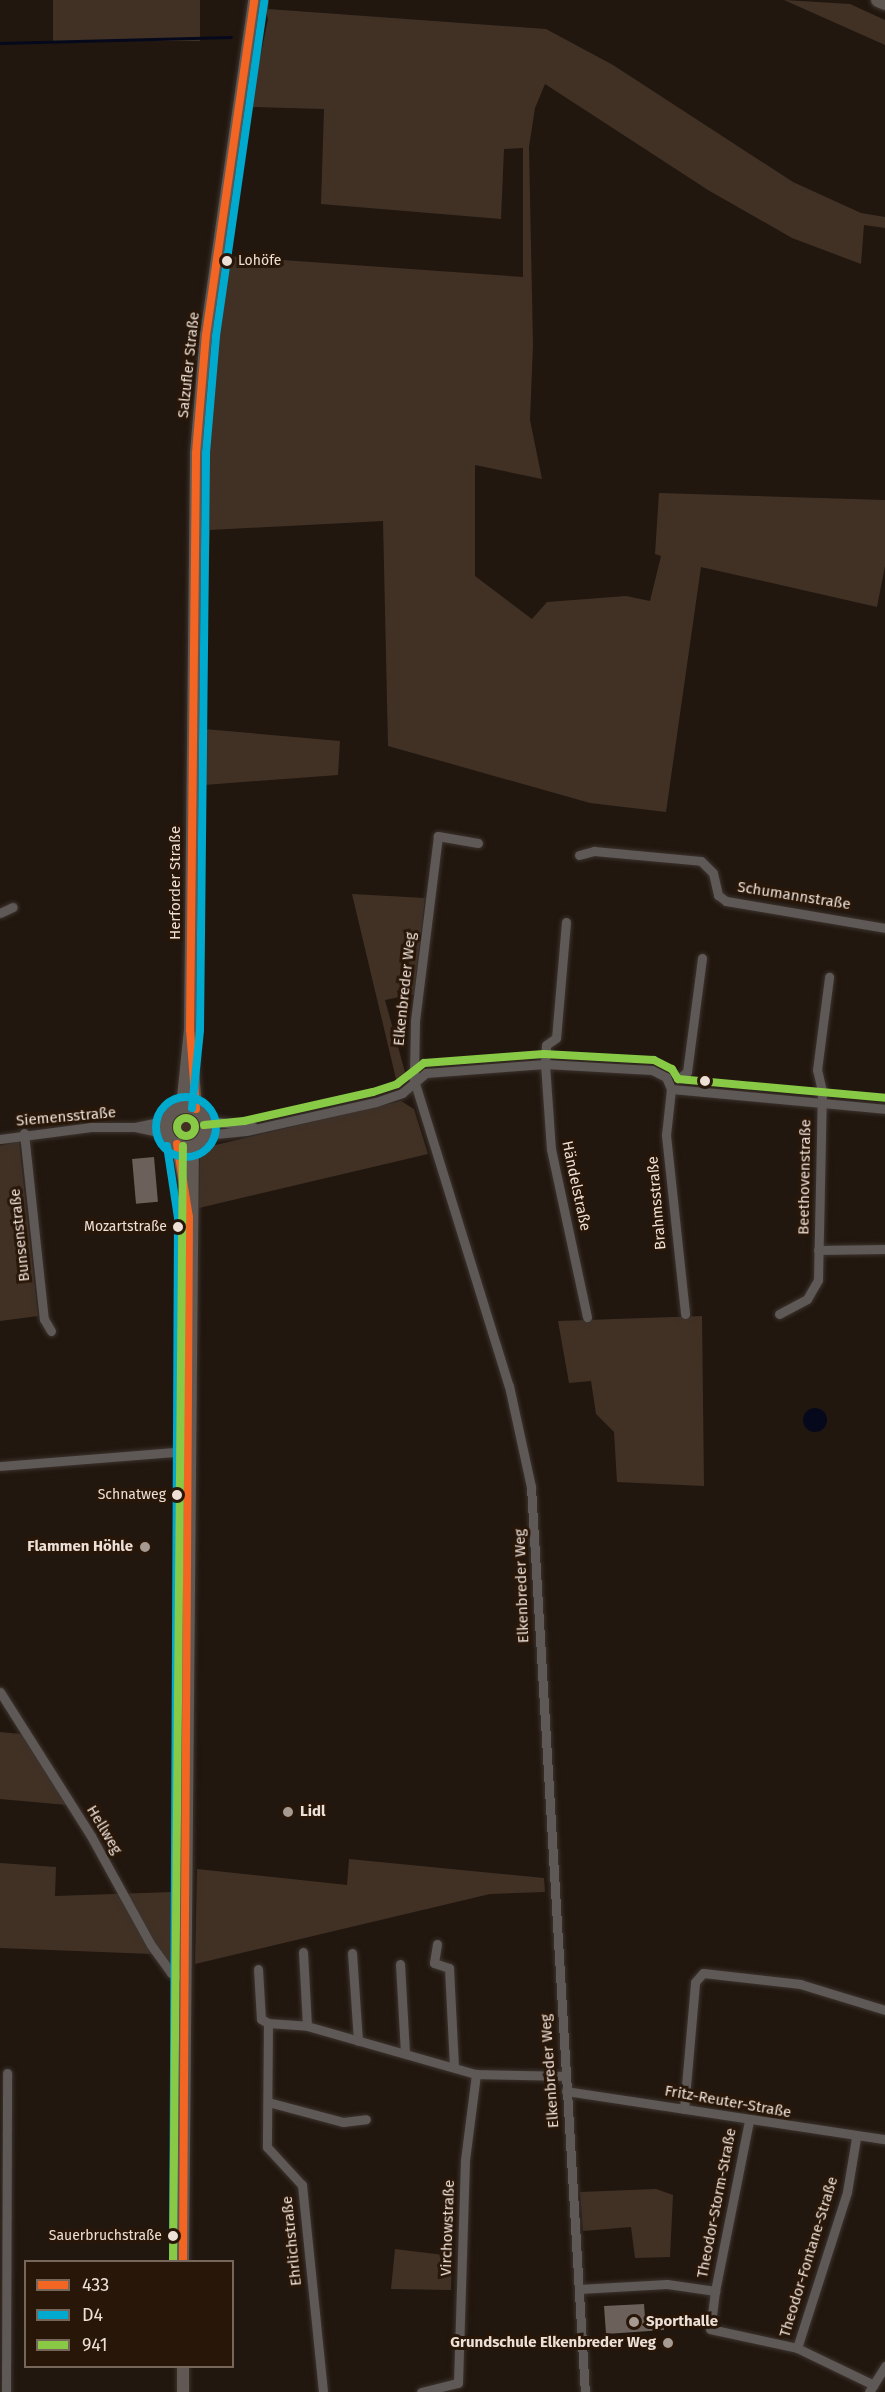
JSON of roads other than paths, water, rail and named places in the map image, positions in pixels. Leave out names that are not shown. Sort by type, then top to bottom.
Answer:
[{"type":"highway","points":[[878,0],[885,3]]},
{"type":"main road","name":"Salzufler Straße","points":[[192,736],[200,382],[254,0]]},
{"type":"main road","name":"Herforder Straße","points":[[192,736],[190,1030],[196,1109]]},
{"type":"main road","name":"Herforder Straße","points":[[182,1107],[190,1030]]},
{"type":"main road","points":[[183,2260],[189,1217],[193,1146],[205,1135],[205,1120],[196,1109],[182,1107],[167,1120],[168,1134],[177,1144],[189,1217]]},
{"type":"main road","points":[[177,1144],[193,1146]]},
{"type":"main road","points":[[183,2368],[183,2392]]},
{"type":"street","name":"Elkenbreder Weg","points":[[478,843],[438,836],[415,1020],[414,1080],[509,1386],[531,1487],[585,2392]]},
{"type":"street","name":"Schumannstraße","points":[[579,855],[594,851],[700,861],[713,873],[718,895],[726,901],[885,928]]},
{"type":"street","points":[[0,913],[13,907]]},
{"type":"street","name":"Händelstraße","points":[[566,922],[556,1038],[546,1045],[545,1064],[550,1149],[587,1317]]},
{"type":"street","points":[[205,1135],[256,1128],[376,1102],[402,1093],[414,1080],[445,1071],[545,1064],[615,1065],[652,1070],[666,1077],[683,1075],[687,1072],[702,958]]},
{"type":"street","name":"Beethovenstraße","points":[[779,1314],[813,1293],[818,1250],[821,1105],[817,1070],[830,977]]},
{"type":"street","points":[[682,1089],[683,1075]]},
{"type":"street","points":[[666,1077],[671,1089],[821,1105],[885,1109]]},
{"type":"street","name":"Brahmsstraße","points":[[671,1089],[666,1135],[685,1314]]},
{"type":"street","name":"Siemensstraße","points":[[0,1139],[24,1133],[135,1127],[167,1120]]},
{"type":"street","points":[[205,1120],[256,1128]]},
{"type":"street","name":"Siemensstraße","points":[[135,1127],[168,1134]]},
{"type":"street","name":"Bunsenstraße","points":[[24,1133],[44,1319],[51,1331]]},
{"type":"street","name":"Beethovenstraße","points":[[818,1250],[885,1249]]},
{"type":"street","points":[[0,1466],[188,1451]]},
{"type":"street","name":"Hellweg","points":[[0,1692],[91,1836],[151,1945],[171,1973],[185,1977]]},
{"type":"street","points":[[437,1944],[434,1963],[449,1968],[454,2067]]},
{"type":"street","points":[[303,1952],[307,2026]]},
{"type":"street","points":[[352,1953],[358,2041]]},
{"type":"street","points":[[400,1964],[405,2053]]},
{"type":"street","points":[[258,1968],[261,2019],[268,2023],[307,2026],[476,2074],[565,2076]]},
{"type":"street","points":[[684,2109],[695,1982],[703,1974],[800,1984],[885,2010]]},
{"type":"street","name":"Ehrlichstraße","points":[[268,2023],[267,2147],[302,2185],[323,2392]]},
{"type":"street","points":[[6,2392],[7,2073]]},
{"type":"street","name":"Virchowstraße","points":[[421,2392],[458,2383],[465,2160],[476,2074]]},
{"type":"street","name":"Fritz-Reuter-Straße","points":[[566,2091],[856,2138],[885,2139]]},
{"type":"street","points":[[268,2102],[343,2122],[366,2119]]},
{"type":"street","name":"Theodor-Storm-Straße","points":[[749,2121],[715,2291],[710,2329],[797,2348]]},
{"type":"street","name":"Theodor-Fontane-Straße","points":[[797,2348],[847,2192],[856,2138]]},
{"type":"street","points":[[579,2289],[668,2283],[715,2291]]},
{"type":"street","points":[[797,2348],[871,2388],[885,2366]]},
{"type":"water","points":[[815,1408],[823,1412],[827,1420],[823,1428],[815,1432],[807,1428],[803,1420],[807,1412]]},
{"type":"waterway","points":[[0,43],[231,37]]},
{"type":"place","name":"Lohöfe","points":[[227,261]]},
{"type":"place","name":"Mozartstraße","points":[[178,1227]]},
{"type":"place","name":"Schnatweg","points":[[177,1495]]},
{"type":"place","name":"Flammen Höhle","points":[[145,1547]]},
{"type":"place","name":"Lidl","points":[[288,1812]]},
{"type":"place","name":"Sauerbruchstraße","points":[[173,2236]]},
{"type":"place","name":"Sporthalle","points":[[634,2322]]},
{"type":"place","name":"Grundschule Elkenbreder Weg","points":[[668,2343]]}]
